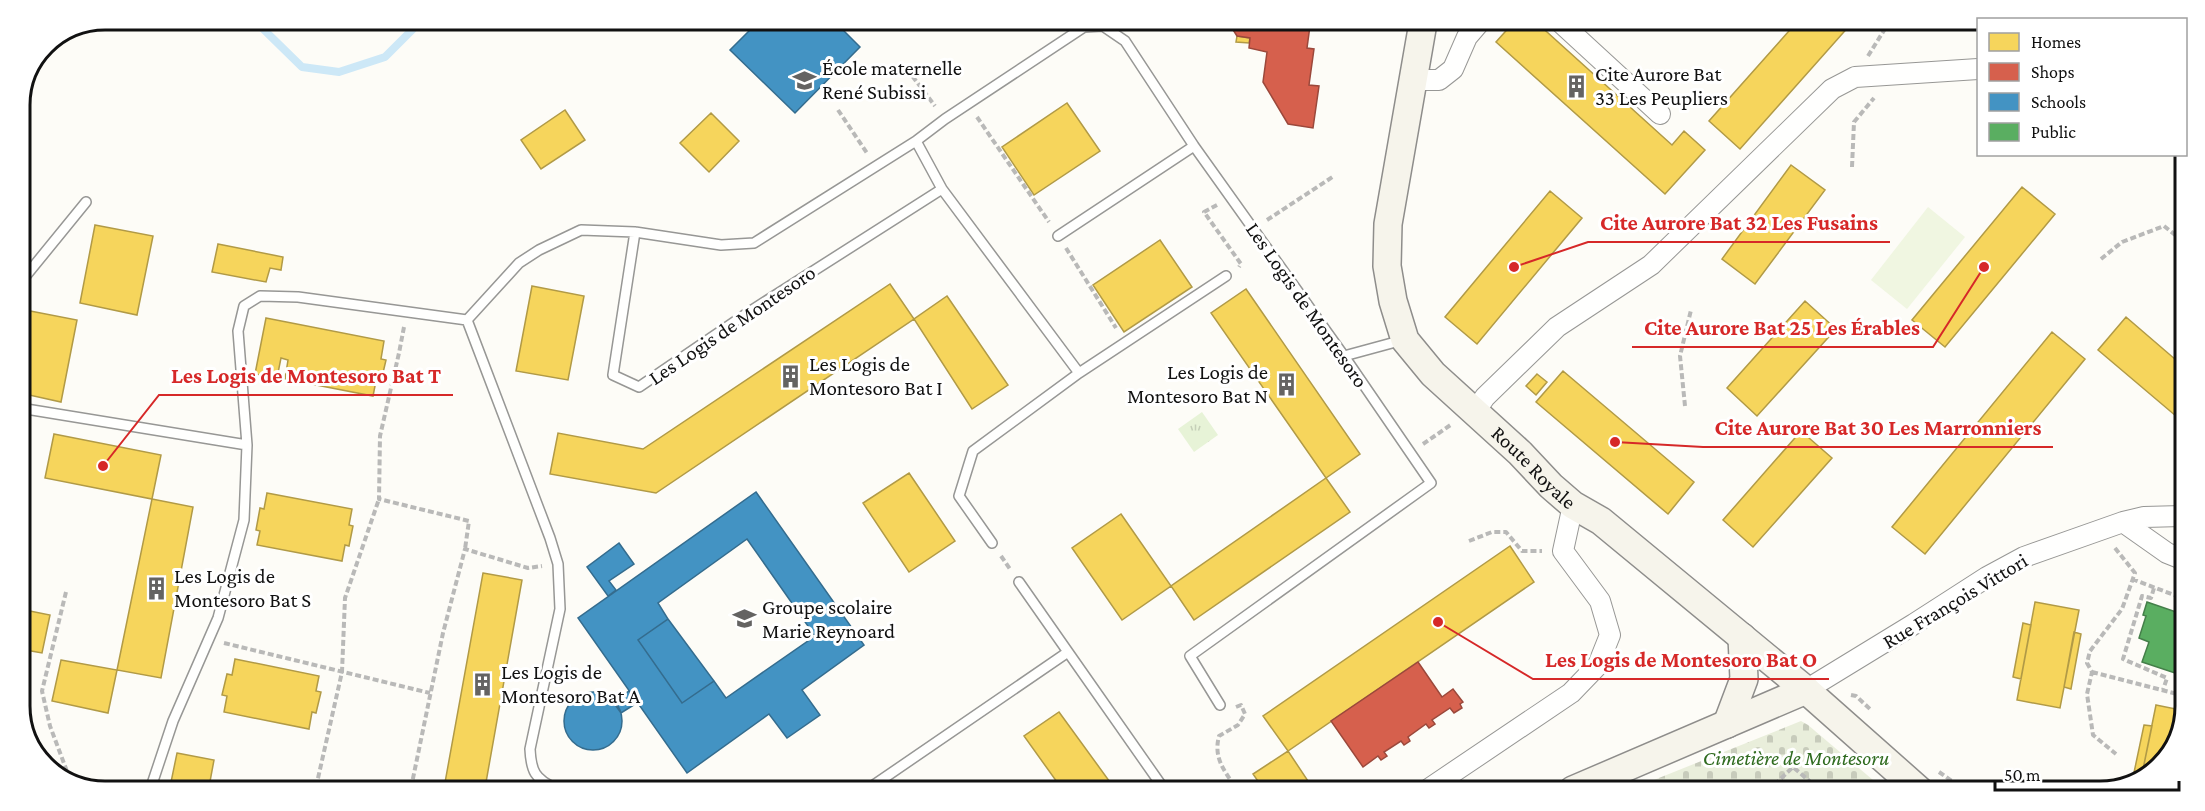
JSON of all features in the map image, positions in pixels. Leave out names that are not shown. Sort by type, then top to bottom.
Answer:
[{"type":"main road","name":"Route Royale","points":[[1422,30],[1388,224],[1387,266],[1393,301],[1405,340],[1433,374],[1520,453],[1551,486],[1573,505],[1601,521],[1742,637],[1909,781]]},
{"type":"main road","points":[[1727,724],[1744,679],[1742,637]]},
{"type":"main road","points":[[1602,781],[1806,690]]},
{"type":"street","points":[[1414,80],[1439,80],[1454,69],[1467,37],[1473,30]]},
{"type":"street","points":[[1569,30],[1660,114]]},
{"type":"street","points":[[1471,410],[1557,327],[1651,265],[1832,89],[1855,77],[1977,69]]},
{"type":"street","points":[[1440,781],[1571,693],[1598,665],[1610,635],[1600,601],[1563,551],[1573,505]]},
{"type":"street","name":"Rue François Vittori","points":[[1806,690],[1987,577],[2024,557],[2123,522],[2144,517],[2175,516]]},
{"type":"street","points":[[2123,522],[2175,556]]},
{"type":"lane","name":"Les Logis de Montesoro","points":[[467,320],[519,263],[539,249],[581,230],[635,232],[721,245],[754,243],[916,141],[945,119],[1079,30]]},
{"type":"lane","name":"Les Logis de Montesoro","points":[[1109,30],[1125,40],[1194,147],[1344,356],[1431,483],[1190,656],[1220,705]]},
{"type":"lane","points":[[916,141],[942,189],[1079,373]]},
{"type":"lane","points":[[1058,236],[1194,147]]},
{"type":"lane","name":"Les Logis de Montesoro","points":[[635,232],[613,375],[639,387],[759,306],[942,189]]},
{"type":"lane","points":[[30,271],[86,202]]},
{"type":"lane","points":[[992,543],[959,495],[973,451],[1079,373],[1226,276]]},
{"type":"lane","points":[[153,781],[173,721],[218,618],[244,520],[247,445],[238,332],[244,306],[260,296],[298,297],[467,320],[558,564],[560,609],[530,749],[531,766],[541,781]]},
{"type":"lane","points":[[1344,356],[1405,340]]},
{"type":"lane","points":[[30,410],[247,445]]},
{"type":"lane","points":[[1019,582],[1158,781]]},
{"type":"lane","points":[[880,781],[1068,652]]},
{"type":"path","points":[[1855,77],[1884,30]]},
{"type":"path","points":[[907,69],[945,119]]},
{"type":"path","points":[[1852,167],[1854,122],[1873,100],[1885,76]]},
{"type":"path","points":[[838,110],[876,167]]},
{"type":"path","points":[[1253,229],[1334,176]]},
{"type":"path","points":[[1226,276],[1241,264],[1204,212],[1230,196]]},
{"type":"path","points":[[2101,259],[2122,242],[2164,226],[2175,235]]},
{"type":"path","points":[[1685,406],[1680,356],[1691,310]]},
{"type":"path","points":[[317,781],[342,672],[345,598],[379,500],[380,436],[406,312]]},
{"type":"path","points":[[1410,453],[1471,410]]},
{"type":"path","points":[[379,500],[469,521],[465,549],[443,633],[412,781]]},
{"type":"path","points":[[2100,530],[2135,573],[2122,609],[2090,651],[2087,663],[2092,672],[2087,694],[2093,735],[2116,754]]},
{"type":"path","points":[[1469,541],[1492,532],[1506,532],[1522,551]]},
{"type":"path","points":[[992,543],[1019,582]]},
{"type":"path","points":[[465,549],[528,568],[558,564]]},
{"type":"path","points":[[2132,579],[2175,596]]},
{"type":"path","points":[[2154,588],[2151,598],[2142,596],[2122,659],[2167,678],[2163,690]]},
{"type":"path","points":[[66,592],[42,691],[50,726],[66,770]]},
{"type":"path","points":[[208,639],[430,693]]},
{"type":"path","points":[[2092,672],[2175,693]]},
{"type":"path","points":[[1232,781],[1215,749],[1219,736],[1238,725],[1245,714],[1240,705]]},
{"type":"path","points":[[1778,781],[1793,767],[1809,781]]},
{"type":"green space","points":[[1928,207],[1965,237],[1907,309],[1871,280]]},
{"type":"green space","points":[[1202,412],[1218,435],[1194,452],[1178,429]]},
{"type":"green space","name":"Cimetière de Montesoru","points":[[1801,721],[1874,781],[1651,781]]},
{"type":"building: Homes","name":"Cite Aurore Bat 33 Les Peupliers","points":[[1507,30],[1545,30],[1672,145],[1684,131],[1705,150],[1665,194],[1496,42]]},
{"type":"building: Homes","points":[[1790,30],[1846,30],[1740,149],[1709,121]]},
{"type":"building: Homes","points":[[1237,36],[1250,38],[1249,43],[1236,42]]},
{"type":"building: Homes","points":[[1067,103],[1100,151],[1034,195],[1002,147]]},
{"type":"building: Homes","points":[[565,110],[585,140],[541,169],[521,140]]},
{"type":"building: Homes","points":[[711,113],[739,141],[709,172],[680,143]]},
{"type":"building: Homes","points":[[1791,165],[1825,190],[1755,284],[1722,259]]},
{"type":"building: Homes","points":[[2022,187],[2055,214],[1945,347],[1912,320]]},
{"type":"building: Homes","points":[[1550,191],[1582,218],[1477,344],[1445,317]]},
{"type":"building: Homes","points":[[95,225],[153,236],[137,315],[80,303]]},
{"type":"building: Homes","points":[[1160,240],[1192,287],[1124,332],[1093,285]]},
{"type":"building: Homes","points":[[218,244],[283,257],[281,270],[270,268],[266,282],[212,272]]},
{"type":"building: Homes","name":"Les Logis de Montesoro Bat I","points":[[890,284],[914,319],[656,493],[550,474],[558,433],[643,449]]},
{"type":"building: Homes","points":[[532,286],[584,296],[568,380],[516,371]]},
{"type":"building: Homes","name":"Les Logis de Montesoro Bat N","points":[[1246,289],[1360,454],[1326,478],[1211,313]]},
{"type":"building: Homes","name":"Les Logis de Montesoro Bat I","points":[[947,296],[1008,385],[972,409],[914,319]]},
{"type":"building: Homes","points":[[1805,301],[1836,329],[1757,416],[1727,388]]},
{"type":"building: Homes","points":[[30,311],[77,320],[61,402],[30,395]]},
{"type":"building: Homes","points":[[2126,317],[2175,359],[2175,415],[2098,350]]},
{"type":"building: Homes","points":[[266,318],[384,341],[381,359],[386,360],[382,377],[377,376],[373,396],[285,379],[288,360],[281,358],[277,378],[255,374]]},
{"type":"building: Homes","points":[[2052,332],[2085,359],[1925,554],[1892,527]]},
{"type":"building: Homes","points":[[1563,371],[1694,482],[1668,514],[1536,402]]},
{"type":"building: Homes","points":[[1537,374],[1547,382],[1536,395],[1526,386]]},
{"type":"building: Homes","points":[[1801,431],[1832,458],[1753,547],[1723,520]]},
{"type":"building: Homes","points":[[54,434],[161,455],[152,499],[45,478]]},
{"type":"building: Homes","points":[[909,473],[955,541],[909,572],[863,503]]},
{"type":"building: Homes","points":[[1326,478],[1350,512],[1194,620],[1171,586]]},
{"type":"building: Homes","points":[[267,493],[352,509],[349,525],[353,526],[349,546],[345,545],[342,561],[257,545],[260,531],[256,530],[260,508],[264,509]]},
{"type":"building: Homes","name":"Les Logis de Montesoro Bat S","points":[[152,499],[193,507],[161,678],[117,670]]},
{"type":"building: Homes","points":[[1121,514],[1171,586],[1122,620],[1072,548]]},
{"type":"building: Homes","points":[[1510,546],[1534,582],[1288,751],[1263,716]]},
{"type":"building: Homes","name":"Les Logis de Montesoro Bat A","points":[[483,573],[522,580],[486,781],[445,781]]},
{"type":"building: Homes","points":[[2035,602],[2079,610],[2060,708],[2017,700]]},
{"type":"building: Homes","points":[[30,611],[50,615],[42,653],[30,651]]},
{"type":"building: Homes","points":[[2023,623],[2031,625],[2021,679],[2013,677]]},
{"type":"building: Homes","points":[[2074,632],[2081,634],[2071,689],[2064,687]]},
{"type":"building: Homes","points":[[235,659],[319,676],[316,691],[321,692],[316,713],[312,712],[309,729],[224,712],[227,696],[222,695],[227,674],[232,675]]},
{"type":"building: Homes","points":[[61,660],[117,670],[108,713],[52,701]]},
{"type":"building: Homes","points":[[2156,705],[2175,709],[2171,730],[2165,743],[2153,759],[2144,767]]},
{"type":"building: Homes","points":[[1059,712],[1109,781],[1056,781],[1024,736]]},
{"type":"building: Homes","points":[[2144,725],[2152,726],[2144,767],[2134,772]]},
{"type":"building: Homes","points":[[1288,751],[1308,781],[1258,781],[1253,774]]},
{"type":"building: Homes","points":[[177,753],[214,760],[210,781],[171,781]]},
{"type":"building: Shops","points":[[1233,30],[1309,30],[1307,48],[1314,49],[1309,85],[1319,86],[1313,128],[1288,124],[1263,82],[1267,52],[1249,48],[1250,38],[1237,36]]},
{"type":"building: Shops","points":[[1418,662],[1442,697],[1453,689],[1463,702],[1460,704],[1462,708],[1454,713],[1450,708],[1432,720],[1435,724],[1429,728],[1426,724],[1408,737],[1410,741],[1404,745],[1401,741],[1384,752],[1387,756],[1381,760],[1378,756],[1363,767],[1331,721]]},
{"type":"building: Schools","name":"École maternelle René Subissi","points":[[750,30],[843,30],[860,47],[795,113],[730,50]]},
{"type":"building: Schools","points":[[756,492],[864,645],[802,690],[820,715],[787,738],[769,714],[687,773],[578,618]],"holes":[[[747,539],[815,636],[726,698],[714,681],[682,703],[638,640],[668,619],[658,603]]]},
{"type":"building: Schools","points":[[619,543],[634,564],[609,581],[616,590],[608,596],[587,567]]},
{"type":"building: Schools","points":[[668,619],[714,681],[682,703],[638,640]]},
{"type":"building: Schools","points":[[629,691],[637,703],[621,713],[613,702]]},
{"type":"building: Schools","points":[[593,692],[609,697],[617,705],[622,721],[617,737],[609,745],[593,750],[577,745],[569,737],[564,721],[569,705],[577,697]]},
{"type":"building: Public","points":[[2147,602],[2175,612],[2175,673],[2142,662],[2149,642],[2139,638],[2146,616],[2143,615]]},
{"type":"waterway","points":[[264,30],[302,67],[339,72],[385,57],[412,30]]},
{"type":"place","name":"École maternelle René Subissi","points":[[804,80]]},
{"type":"place","name":"Cite Aurore Bat 33 Les Peupliers","points":[[1577,86]]},
{"type":"place","name":"Cite Aurore Bat 32 Les Fusains","points":[[1514,267]]},
{"type":"place","name":"Cite Aurore Bat 25 Les Érables","points":[[1984,267]]},
{"type":"place","name":"Les Logis de Montesoro Bat I","points":[[791,376]]},
{"type":"place","name":"Les Logis de Montesoro Bat N","points":[[1286,384]]},
{"type":"place","name":"Cite Aurore Bat 30 Les Marronniers","points":[[1615,442]]},
{"type":"place","name":"Les Logis de Montesoro Bat T","points":[[103,466]]},
{"type":"place","name":"Les Logis de Montesoro Bat S","points":[[156,588]]},
{"type":"place","name":"Groupe scolaire Marie Reynoard","points":[[744,619]]},
{"type":"place","name":"Les Logis de Montesoro Bat O","points":[[1438,622]]},
{"type":"place","name":"Les Logis de Montesoro Bat A","points":[[483,684]]}]
